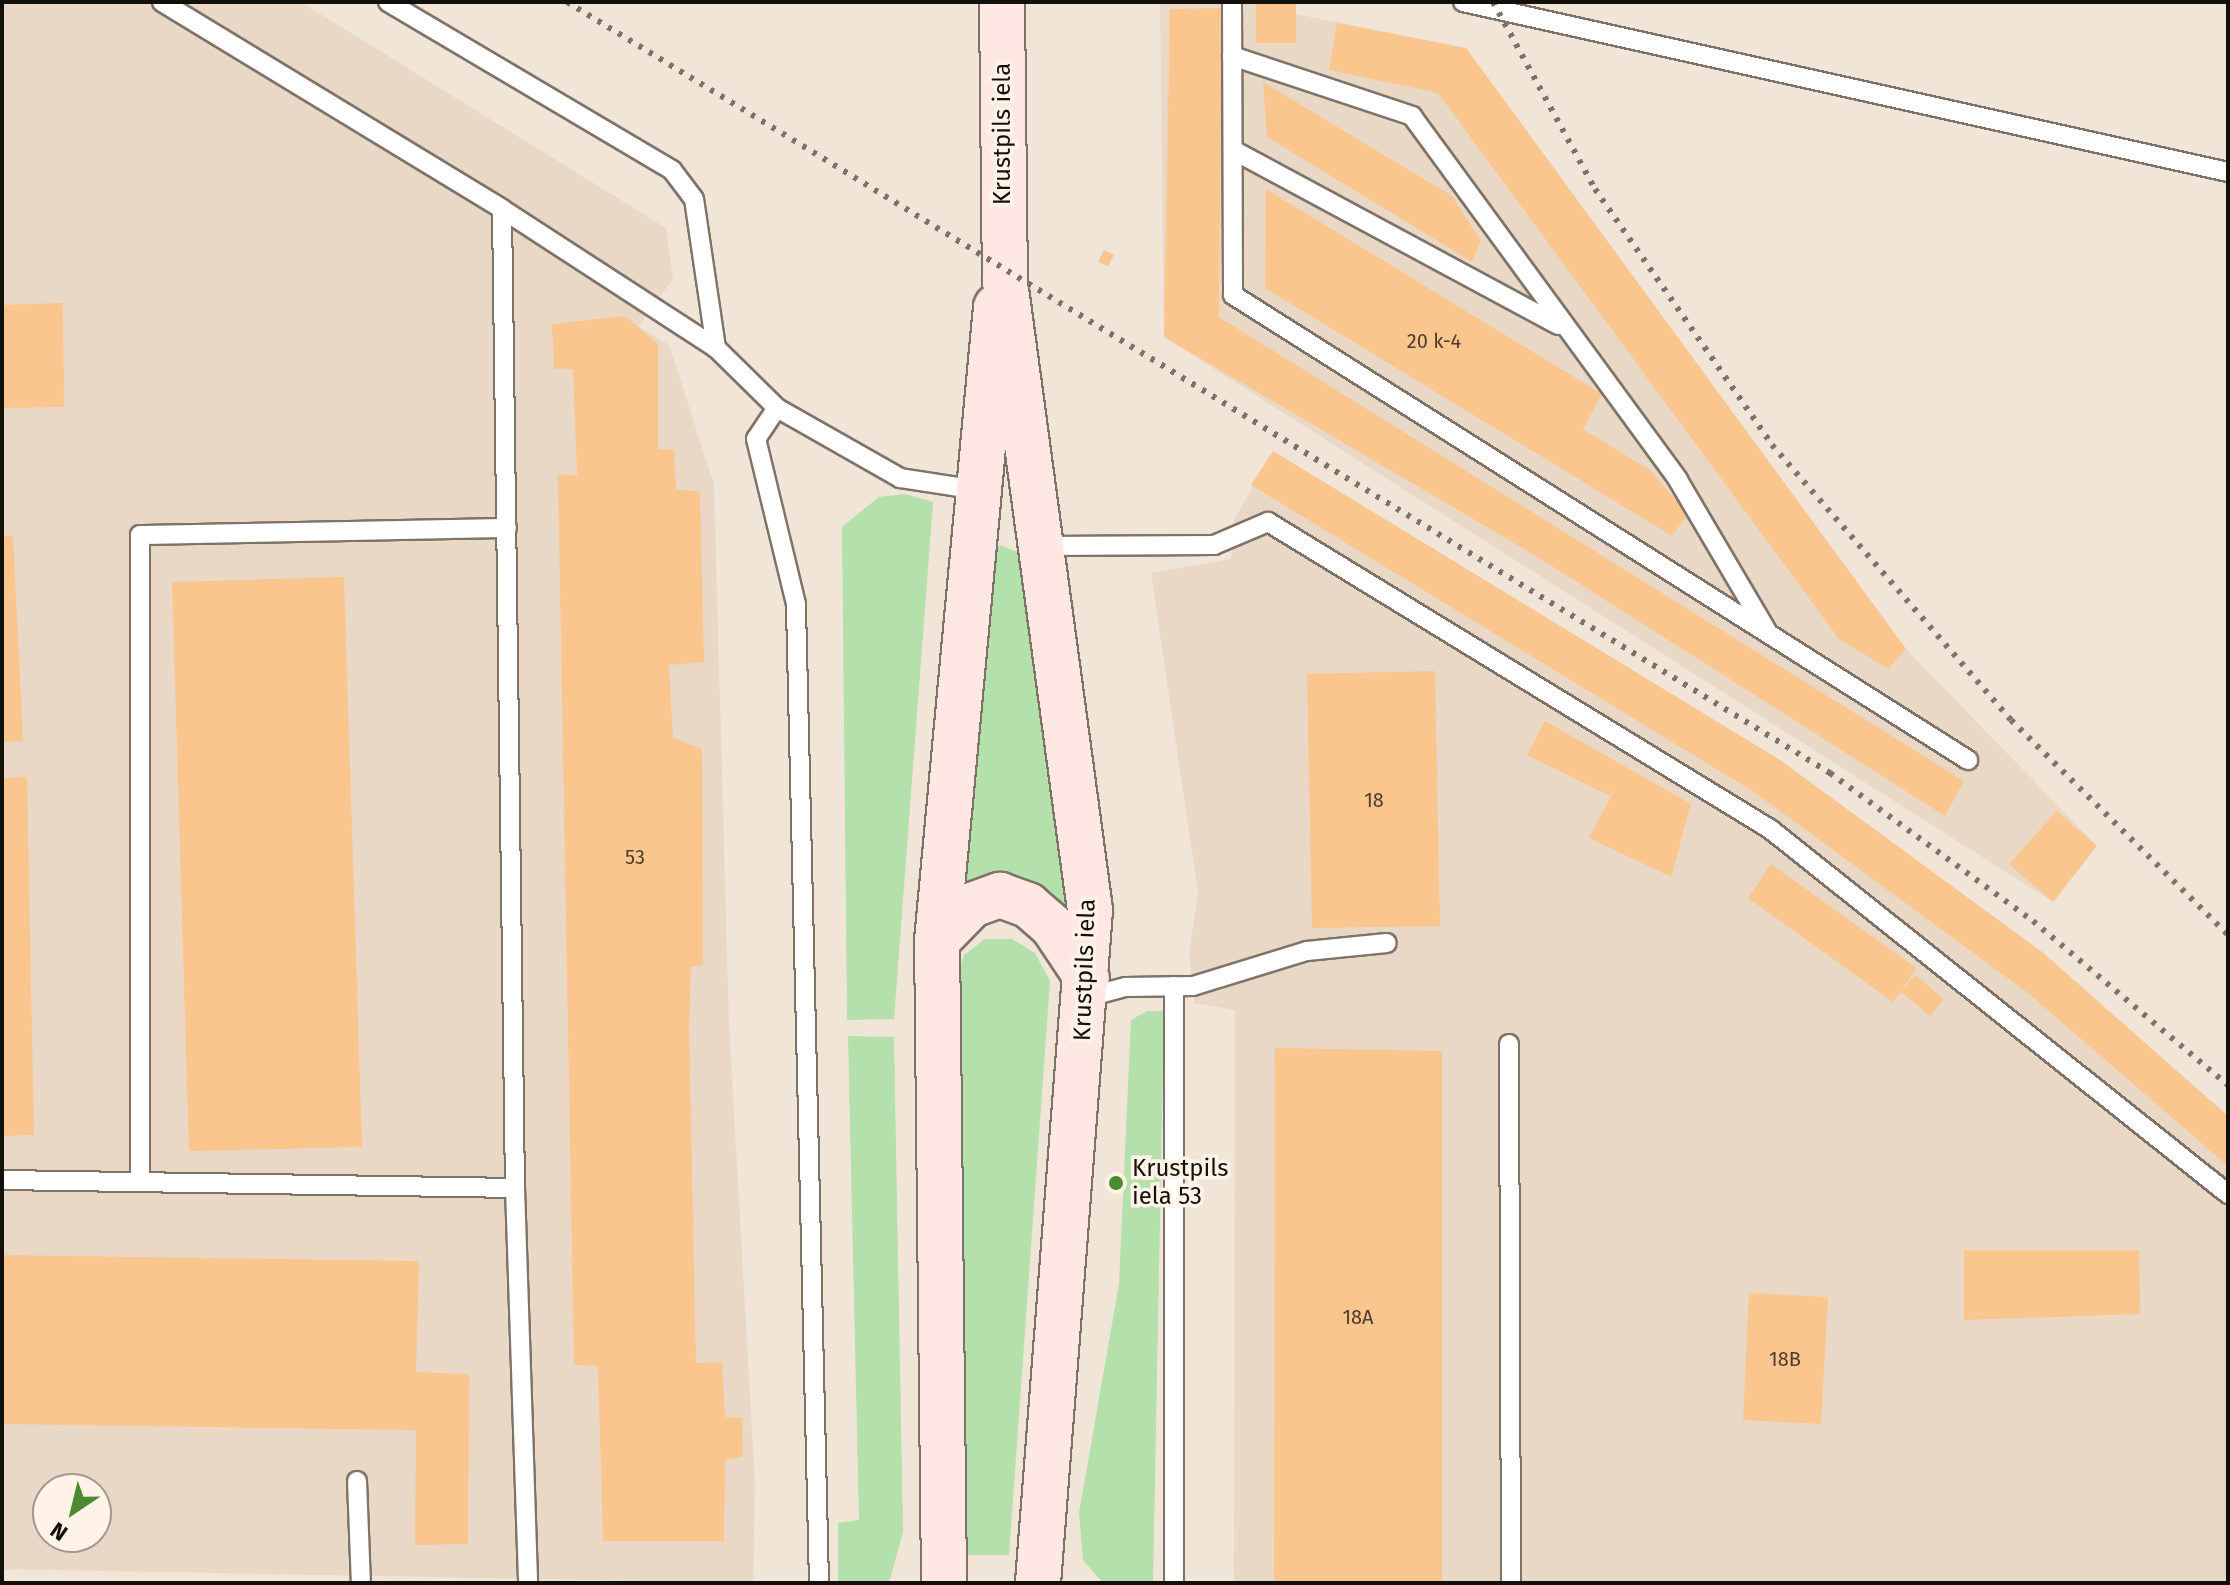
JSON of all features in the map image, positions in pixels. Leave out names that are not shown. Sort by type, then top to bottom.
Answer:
[{"type":"main road","name":"Krustpils iela","points":[[1002,2],[1004,266],[1046,546],[1090,910],[1088,988],[1038,1583]]},
{"type":"main road","name":"Krustpils iela","points":[[944,1583],[937,941],[984,396],[1004,266]]},
{"type":"main road","points":[[937,941],[972,905],[1000,895],[1028,905],[1053,927],[1088,988]]},
{"type":"lane","points":[[162,2],[502,209],[716,348],[777,408],[900,478],[978,490]]},
{"type":"lane","points":[[388,2],[672,170],[694,199],[716,348]]},
{"type":"lane","points":[[1232,2],[1233,295],[1968,760]]},
{"type":"lane","points":[[1463,2],[2228,172]]},
{"type":"lane","points":[[1232,56],[1412,116],[1678,480],[1769,634]]},
{"type":"lane","points":[[1233,150],[1564,328]]},
{"type":"lane","points":[[502,209],[515,1188],[528,1583]]},
{"type":"lane","points":[[777,408],[756,439],[796,604],[819,1583]]},
{"type":"lane","points":[[1046,546],[1214,545],[1268,522],[1770,829],[2228,1194]]},
{"type":"lane","points":[[140,1182],[140,535],[507,528]]},
{"type":"lane","points":[[1088,988],[1174,986],[1307,951],[1387,943]]},
{"type":"lane","points":[[1174,986],[1174,1583]]},
{"type":"lane","points":[[1509,1044],[1511,1583]]},
{"type":"lane","points":[[2,1180],[515,1188]]},
{"type":"lane","points":[[357,1481],[361,1583]]},
{"type":"shaded area","points":[[2,2],[301,2],[666,228],[673,279],[638,326],[669,345],[714,484],[729,1024],[755,1483],[753,1583],[2,1569]]},
{"type":"shaded area","points":[[1160,2],[1296,4],[1296,14],[1466,48],[1906,649],[2097,846],[2053,902],[1164,337]]},
{"type":"shaded area","points":[[1273,451],[1780,760],[2042,952],[2228,1116],[2228,1583],[1234,1583],[1235,1010],[1194,1003],[1189,953],[1198,893],[1151,573],[1231,559],[1235,518]]},
{"type":"green space","points":[[905,494],[933,502],[894,1019],[847,1020],[842,527],[879,497]]},
{"type":"green space","points":[[1000,545],[1025,555],[1070,912],[1044,890],[961,886],[987,554]]},
{"type":"green space","points":[[985,939],[1012,939],[1035,953],[1050,981],[1009,1555],[966,1555],[957,978],[964,955]]},
{"type":"green space","points":[[1147,1011],[1164,1011],[1153,1583],[1103,1583],[1083,1560],[1079,1513],[1119,1284],[1131,1020]]},
{"type":"green space","points":[[848,1036],[894,1037],[903,1532],[889,1583],[838,1583],[838,1523],[859,1520]]},
{"type":"building","points":[[1256,3],[1296,4],[1296,43],[1256,43]]},
{"type":"building","points":[[1222,8],[1219,317],[1964,781],[1945,816],[1536,556],[1164,337],[1170,9]]},
{"type":"building","points":[[1337,23],[1466,48],[1906,649],[1888,669],[1839,639],[1438,93],[1329,70]]},
{"type":"building","points":[[1263,82],[1452,196],[1481,241],[1472,262],[1267,137]]},
{"type":"building","points":[[1266,189],[1602,394],[1583,429],[1650,470],[1688,514],[1672,536],[1265,288]]},
{"type":"building","points":[[1104,250],[1114,255],[1108,266],[1098,262]]},
{"type":"building","points":[[63,303],[64,407],[2,408],[2,305]]},
{"type":"building","points":[[625,316],[658,344],[658,449],[674,450],[676,489],[700,492],[704,662],[669,665],[673,738],[702,749],[703,965],[691,967],[689,1029],[696,1363],[722,1362],[725,1417],[742,1418],[743,1457],[725,1460],[724,1541],[603,1541],[598,1366],[574,1365],[558,474],[577,476],[573,369],[554,369],[552,324]]},
{"type":"building","points":[[1273,451],[1780,760],[2042,952],[2228,1116],[2228,1166],[2028,993],[1754,792],[1251,485]]},
{"type":"building","points":[[13,536],[23,741],[2,742],[2,537]]},
{"type":"building","points":[[344,577],[362,1147],[189,1151],[172,582]]},
{"type":"building","points":[[1435,671],[1440,926],[1312,928],[1307,674]]},
{"type":"building","points":[[1545,721],[1691,804],[1671,877],[1589,838],[1615,789],[1610,796],[1527,755]]},
{"type":"building","points":[[27,777],[34,1135],[2,1136],[2,778]]},
{"type":"building","points":[[2057,811],[2097,846],[2053,902],[2009,864]]},
{"type":"building","points":[[1771,864],[1916,968],[1893,1002],[1748,898]]},
{"type":"building","points":[[1915,975],[1944,999],[1930,1016],[1901,992]]},
{"type":"building","points":[[1275,1048],[1442,1051],[1442,1583],[1274,1583]]},
{"type":"building","points":[[1964,1250],[2139,1250],[2140,1314],[1964,1320]]},
{"type":"building","points":[[2,1255],[419,1261],[416,1372],[469,1374],[468,1544],[415,1545],[416,1430],[2,1424]]},
{"type":"building","points":[[1749,1293],[1828,1297],[1821,1424],[1743,1420]]},
{"type":"railway","points":[[567,2],[1830,773],[2033,921],[2228,1085]]},
{"type":"railway","points":[[1493,2],[1595,189],[1772,445],[2011,720],[2228,935]]},
{"type":"place","name":"Krustpils iela 53","points":[[1116,1183]]}]
